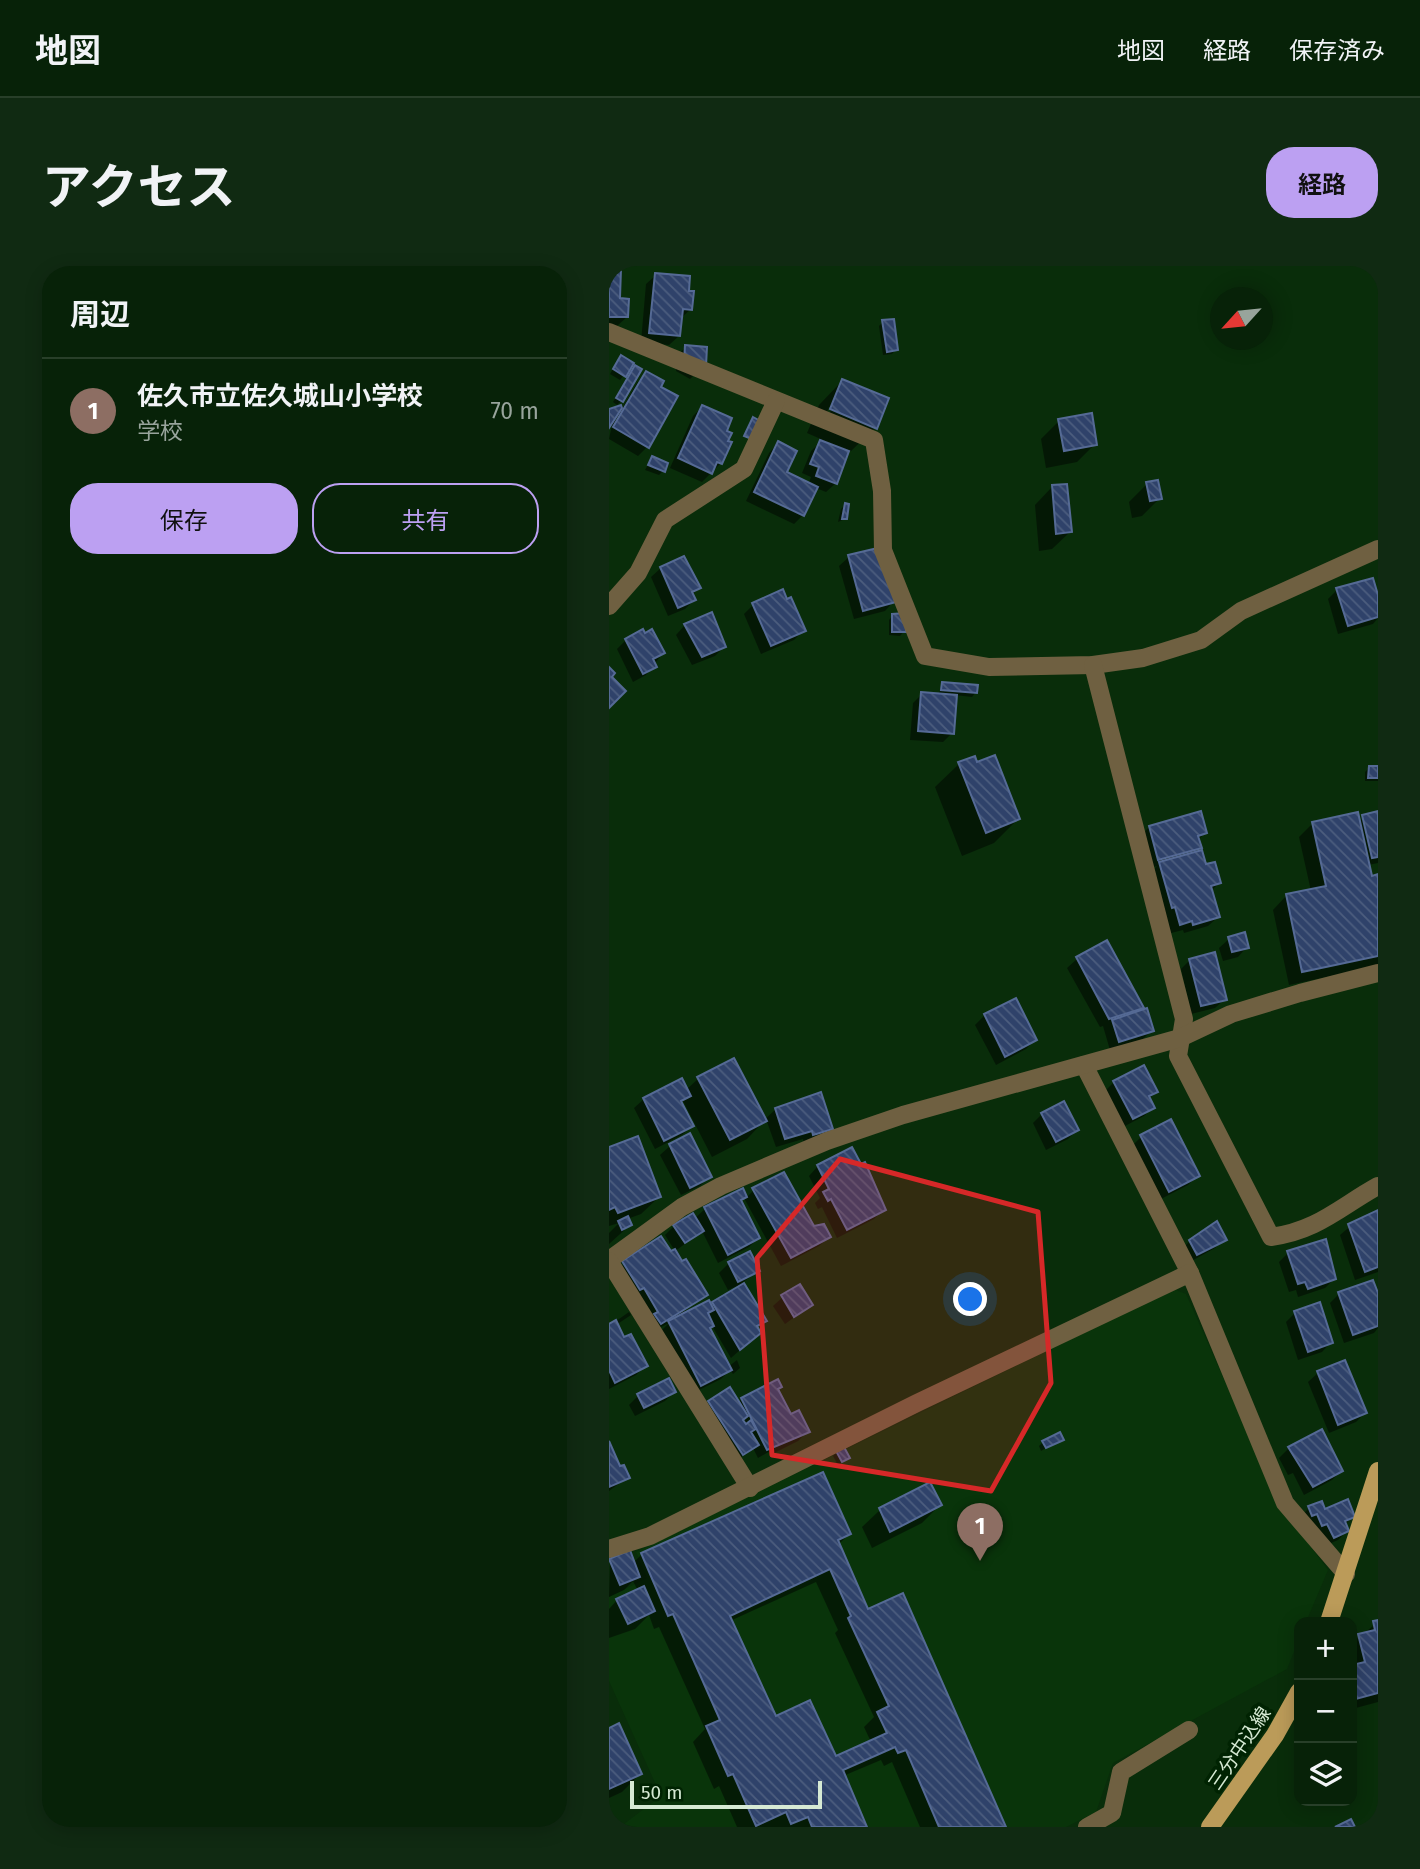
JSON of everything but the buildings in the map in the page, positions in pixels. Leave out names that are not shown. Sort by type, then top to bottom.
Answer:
[{"type":"main road","points":[[1331,1617],[1378,1471]]},
{"type":"main road","name":"三分中込線","points":[[1210,1827],[1275,1735],[1294,1701]]},
{"type":"street","points":[[609,332],[874,440],[883,491],[883,550],[925,656],[989,667],[1093,665],[1143,657],[1201,640],[1241,611],[1378,549]]},
{"type":"street","points":[[609,606],[638,572],[665,520],[744,469],[776,401]]},
{"type":"street","points":[[1093,665],[1184,1019],[1178,1056],[1271,1237],[1287,1235],[1325,1222],[1378,1186]]},
{"type":"street","points":[[750,1488],[609,1261],[682,1207],[721,1186],[827,1141],[903,1115],[1180,1038],[1231,1014],[1378,973]]},
{"type":"street","points":[[1084,1065],[1190,1273],[1285,1503],[1346,1574]]},
{"type":"street","points":[[609,1549],[650,1536],[917,1403],[1190,1273]]},
{"type":"street","points":[[1087,1827],[1112,1813],[1121,1772],[1189,1730]]},
{"type":"highlighted area","points":[[840,1159],[1038,1212],[1051,1383],[991,1491],[772,1455],[757,1258]]},
{"type":"shaded area","points":[[1173,1289],[1186,1294],[1280,1505],[1328,1570],[1308,1617],[1294,1617],[1294,1652],[1287,1669],[1113,1763],[1096,1812],[1066,1827],[620,1827],[661,1796],[609,1681],[609,1597],[647,1578],[636,1552]]},
{"type":"place","name":"佐久市立佐久城山小学校","points":[[980,1561]]}]
